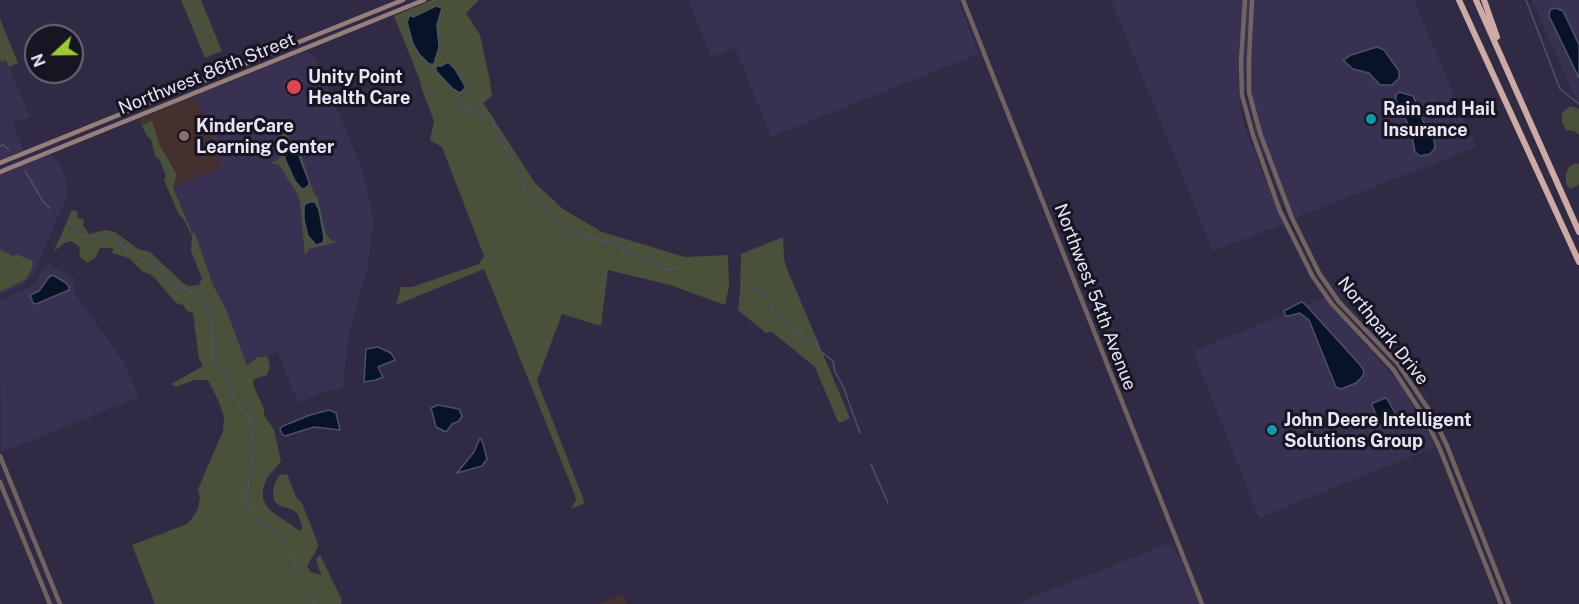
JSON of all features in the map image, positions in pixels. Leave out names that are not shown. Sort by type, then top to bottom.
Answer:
[{"type":"highway","points":[[1457,0],[1579,262]]},
{"type":"highway","points":[[1476,0],[1579,232]]},
{"type":"highway","points":[[1484,0],[1511,77]]},
{"type":"main road","name":"Northwest 86th Street","points":[[0,163],[403,0]]},
{"type":"main road","name":"Northwest 86th Street","points":[[0,172],[424,0]]},
{"type":"street","name":"Northwest 54th Avenue","points":[[963,0],[1202,604]]},
{"type":"street","name":"Northpark Drive","points":[[1245,0],[1241,62],[1242,95],[1250,127],[1280,211],[1313,277],[1326,295],[1393,369],[1425,418],[1440,449],[1501,604]]},
{"type":"street","name":"Northpark Drive","points":[[1252,0],[1249,92],[1260,133],[1292,218],[1319,273],[1339,302],[1398,364],[1433,416],[1509,604]]},
{"type":"street","points":[[0,456],[60,604]]},
{"type":"street","points":[[0,482],[50,604]]},
{"type":"shaded area","points":[[688,0],[958,0],[979,54],[771,137],[735,48],[711,57]]},
{"type":"shaded area","points":[[1111,0],[1414,0],[1476,147],[1290,220],[1256,135],[1245,89],[1238,92],[1244,125],[1283,224],[1213,251]]},
{"type":"shaded area","points":[[1532,0],[1579,0],[1579,106]]},
{"type":"shaded area","points":[[304,52],[315,57],[362,168],[373,223],[368,267],[349,333],[343,386],[298,403],[277,351],[268,357],[258,357],[247,367],[227,311],[213,285],[195,233],[192,233],[148,122],[142,126],[140,118]]},
{"type":"shaded area","points":[[0,59],[2,62],[6,60],[30,117],[13,123],[24,151],[0,161]]},
{"type":"shaded area","name":"KinderCare Learning Center","points":[[192,97],[197,101],[222,166],[173,187],[152,122],[142,126],[140,118]]},
{"type":"shaded area","points":[[50,154],[57,159],[66,179],[68,193],[33,275],[23,285],[0,295],[0,174]]},
{"type":"shaded area","points":[[49,264],[75,278],[73,288],[76,295],[123,361],[139,397],[1,453],[0,301],[30,287],[37,280],[44,266]]},
{"type":"shaded area","points":[[1325,298],[1404,389],[1426,426],[1435,447],[1259,518],[1193,351]]},
{"type":"shaded area","points":[[1167,544],[1173,547],[1181,560],[1199,604],[1019,604],[1030,598]]},
{"type":"shaded area","points":[[623,594],[627,604],[598,604],[604,602]]},
{"type":"green space","points":[[181,0],[201,0],[222,51],[205,58]]},
{"type":"green space","points":[[432,0],[479,0],[466,13],[480,35],[490,81],[492,96],[483,103],[535,183],[563,209],[602,232],[685,257],[728,255],[729,287],[725,305],[670,285],[608,270],[601,326],[562,314],[537,381],[585,503],[571,509],[576,500],[575,495],[484,269],[396,305],[401,287],[412,287],[479,264],[484,256],[442,147],[430,140],[434,121],[394,16]]},
{"type":"green space","points":[[0,19],[18,63],[9,67],[6,60],[1,62],[0,59]]},
{"type":"green space","points":[[1570,106],[1579,109],[1579,135],[1574,131],[1566,130],[1562,123],[1562,113]]},
{"type":"green space","points":[[152,121],[160,146],[177,175],[173,187],[192,233],[195,233],[213,285],[227,311],[247,366],[258,357],[268,357],[270,367],[267,375],[254,379],[253,384],[264,409],[264,415],[274,430],[281,461],[267,478],[263,489],[263,499],[267,507],[275,514],[300,531],[302,527],[298,514],[274,501],[273,489],[276,481],[280,475],[287,474],[296,497],[302,503],[317,541],[318,547],[307,566],[311,572],[321,575],[316,559],[320,555],[342,600],[341,604],[155,604],[132,545],[187,524],[191,520],[198,509],[200,498],[198,489],[223,431],[224,417],[208,380],[194,380],[176,387],[171,384],[203,366],[199,359],[193,313],[187,311],[183,305],[176,303],[153,276],[142,271],[129,258],[112,253],[113,248],[100,248],[96,257],[87,263],[80,257],[79,246],[71,241],[54,251],[72,210],[78,212],[77,217],[84,220],[83,225],[89,234],[106,230],[115,232],[138,249],[150,252],[183,283],[189,286],[199,285],[202,278],[191,251],[192,236],[178,213],[164,180],[166,176],[160,160],[155,156],[151,139],[142,126]]},
{"type":"green space","points":[[281,129],[293,142],[301,144],[299,149],[314,194],[317,196],[326,234],[337,242],[309,249],[305,256],[300,202],[297,193],[279,165],[271,163],[279,159]],"holes":[[[288,143],[296,147],[309,182],[288,166],[283,149]]]},
{"type":"green space","points":[[1576,163],[1579,164],[1579,184],[1569,188],[1566,184],[1566,174],[1569,167]]},
{"type":"green space","points":[[783,237],[787,269],[850,418],[843,422],[838,422],[815,367],[772,332],[766,333],[738,310],[741,254]]},
{"type":"green space","points":[[0,249],[14,257],[16,254],[33,261],[32,269],[25,280],[0,292]]},
{"type":"water","points":[[436,6],[442,8],[437,25],[439,47],[434,64],[429,64],[413,44],[407,22],[410,15],[413,17]]},
{"type":"water","points":[[1555,8],[1563,11],[1579,45],[1579,78],[1549,16],[1550,10]]},
{"type":"water","points":[[1377,47],[1384,50],[1399,71],[1399,78],[1392,85],[1380,85],[1369,73],[1353,69],[1343,60],[1351,55]]},
{"type":"water","points":[[448,62],[464,84],[465,88],[460,93],[436,71],[436,66]]},
{"type":"water","points":[[1399,92],[1413,96],[1423,121],[1434,139],[1435,148],[1430,154],[1420,156],[1415,152],[1411,130],[1396,100]]},
{"type":"water","points":[[288,143],[296,148],[309,182],[304,189],[295,181],[285,159],[284,147]]},
{"type":"water","points":[[315,202],[319,210],[324,237],[323,243],[316,245],[308,236],[304,220],[305,204]]},
{"type":"water","points":[[53,275],[66,283],[69,290],[36,304],[33,303],[30,295],[39,291]]},
{"type":"water","points":[[1301,302],[1361,366],[1364,371],[1363,376],[1356,383],[1341,389],[1336,387],[1309,320],[1300,313],[1285,315],[1284,311]]},
{"type":"water","points":[[378,347],[391,353],[395,360],[378,367],[383,377],[364,382],[366,349]]},
{"type":"water","points":[[1385,398],[1395,413],[1383,428],[1372,405]]},
{"type":"water","points":[[438,405],[459,409],[462,416],[446,432],[436,427],[431,408]]},
{"type":"water","points":[[329,410],[336,413],[340,430],[314,427],[285,436],[282,434],[280,429],[283,426]]},
{"type":"water","points":[[480,438],[487,459],[482,466],[457,473],[474,452]]},
{"type":"waterway","points":[[1526,0],[1560,89],[1579,104]]},
{"type":"waterway","points":[[458,93],[464,107],[479,115],[489,116],[492,120],[497,136],[512,157],[527,197],[544,211],[567,228],[582,235],[608,242],[666,269],[677,268]]},
{"type":"waterway","points":[[0,146],[3,145],[9,150]]},
{"type":"waterway","points":[[25,171],[44,203],[50,208]]},
{"type":"waterway","points":[[74,227],[82,236],[115,238],[139,259],[161,269],[172,283],[181,289],[196,293],[208,311],[212,325],[213,359],[228,377],[237,405],[247,414],[249,421],[254,447],[247,496],[249,510],[251,515],[273,531],[316,604]]},
{"type":"waterway","points":[[751,289],[762,292],[772,302],[773,310],[778,317],[785,319],[794,333],[816,340],[819,350],[833,361],[835,372],[843,386],[860,433]]},
{"type":"waterway","points":[[871,464],[888,503]]},
{"type":"place","name":"Unity Point Health Care","points":[[294,87]]},
{"type":"place","name":"Rain and Hail Insurance","points":[[1371,119]]},
{"type":"place","name":"KinderCare Learning Center","points":[[184,136]]},
{"type":"place","name":"John Deere Intelligent Solutions Group","points":[[1272,430]]}]
